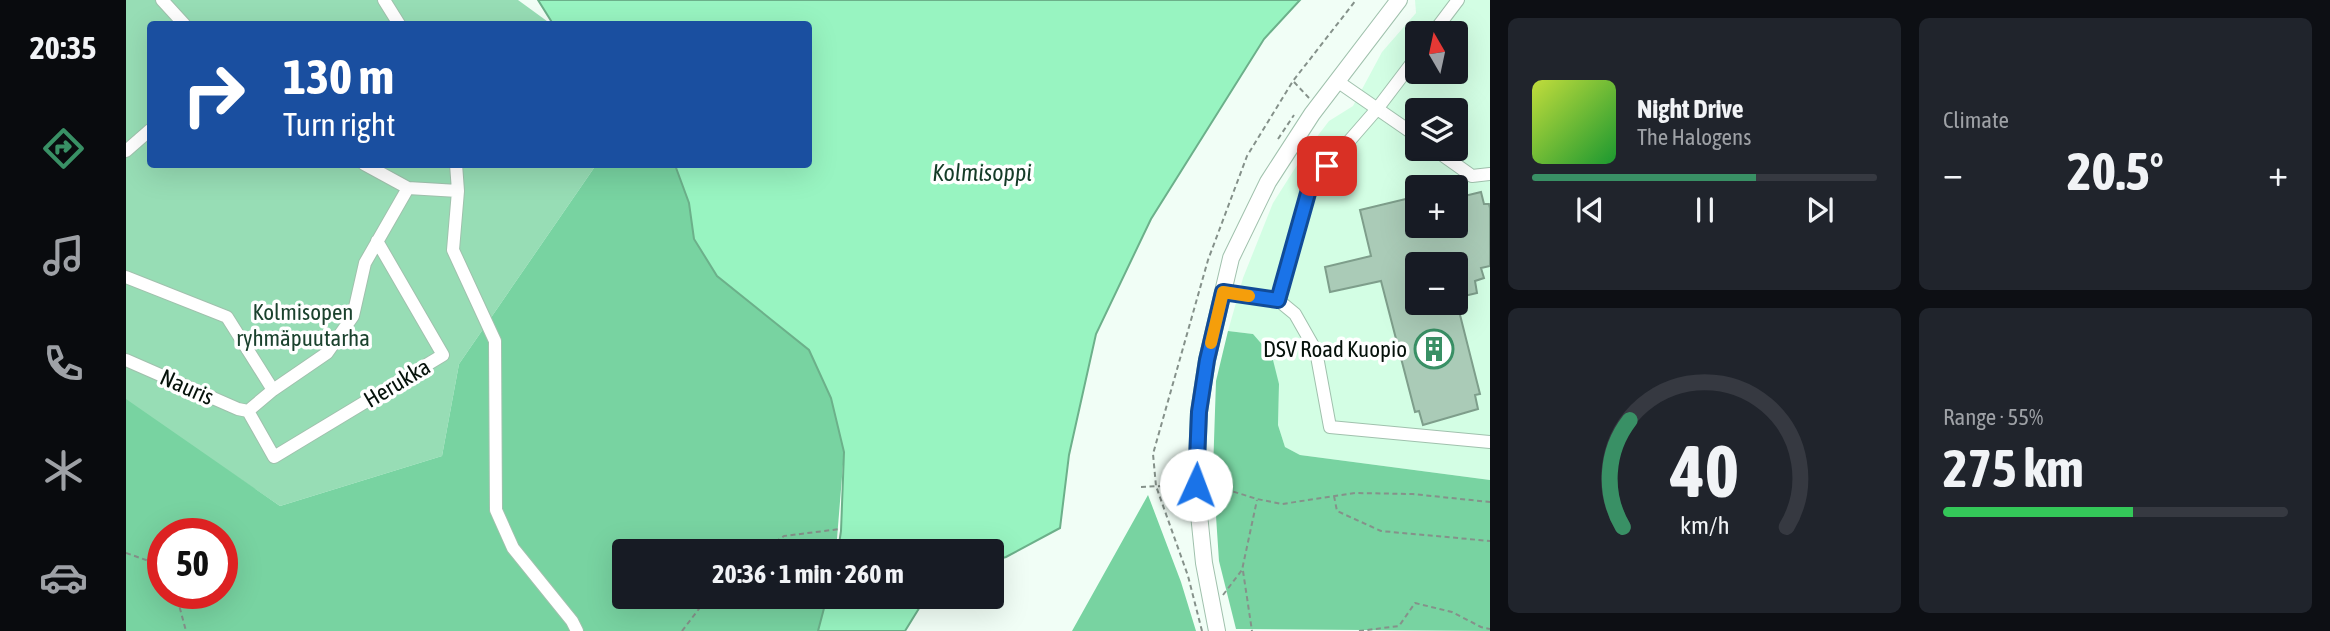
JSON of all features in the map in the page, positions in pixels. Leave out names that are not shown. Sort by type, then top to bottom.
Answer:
[{"type":"main road","points":[[1217,631],[1204,563],[1196,485],[1199,412],[1207,360],[1231,258],[1268,181],[1312,114],[1399,0]]},
{"type":"street","points":[[162,0],[181,21]]},
{"type":"street","points":[[384,0],[397,21]]},
{"type":"street","points":[[1442,21],[1458,0]]},
{"type":"street","points":[[1278,300],[1310,186],[1377,109],[1405,72]]},
{"type":"street","points":[[1337,81],[1405,128]]},
{"type":"street","points":[[126,151],[147,133]]},
{"type":"street","points":[[1451,161],[1472,176],[1490,174]]},
{"type":"street","points":[[371,168],[408,188],[458,191]]},
{"type":"street","points":[[456,168],[458,191],[453,250],[495,341],[496,510],[513,548],[572,621],[577,631]]},
{"type":"street","points":[[248,411],[272,390],[327,353],[353,316],[365,263],[408,188]]},
{"type":"street","name":"Herukka","points":[[248,411],[274,457],[443,355],[377,241]]},
{"type":"street","points":[[126,277],[227,317],[272,390]]},
{"type":"street","points":[[1223,292],[1278,300],[1295,314],[1316,351],[1330,427],[1490,442]]},
{"type":"street","name":"Nauris","points":[[126,360],[248,411]]},
{"type":"path","points":[[1293,82],[1310,97],[1303,105]]},
{"type":"path","points":[[1278,139],[1297,113]]},
{"type":"path","points":[[1153,454],[1156,486],[1188,576],[1202,631]]},
{"type":"path","points":[[1209,484],[1282,504],[1355,493],[1413,494],[1490,502]]},
{"type":"path","points":[[1141,487],[1185,485]]},
{"type":"path","points":[[1335,496],[1337,511],[1381,531],[1490,541]]},
{"type":"path","points":[[1252,631],[1242,570],[1257,499]]},
{"type":"path","points":[[779,539],[784,536],[839,529]]},
{"type":"path","points":[[126,553],[147,560]]},
{"type":"path","points":[[1212,609],[1242,570]]},
{"type":"path","points":[[1359,631],[1399,626],[1415,603],[1452,612],[1490,629]]},
{"type":"path","points":[[180,609],[186,631]]},
{"type":"path","points":[[682,631],[699,609]]},
{"type":"shaded area","points":[[1415,0],[1490,0],[1490,480],[1300,455],[1285,447],[1278,425],[1279,384],[1253,334],[1228,331],[1243,278],[1273,203],[1329,121],[1353,106],[1382,52],[1405,26],[1405,84],[1468,84],[1468,21],[1409,21],[1416,13]]},
{"type":"shaded area","points":[[594,168],[676,168],[689,203],[694,239],[717,276],[810,350],[831,398],[844,452],[837,539],[612,539],[612,609],[824,609],[818,631],[126,631],[126,399],[280,506],[442,456],[459,364]]},
{"type":"shaded area","points":[[1228,331],[1253,334],[1272,356],[1279,384],[1278,425],[1285,447],[1300,455],[1490,480],[1490,631],[1236,629],[1219,561],[1213,471],[1216,381]]},
{"type":"shaded area","points":[[1148,495],[1181,582],[1196,631],[1072,631]]},
{"type":"green space","name":"Kolmisopen ryhmäpuutarha","points":[[126,0],[518,0],[547,21],[147,21],[147,168],[594,168],[459,364],[442,456],[280,506],[126,401]]},
{"type":"water","name":"Kolmisoppi","points":[[538,0],[1300,0],[1264,39],[1151,219],[1096,334],[1069,455],[1060,528],[1006,557],[1004,539],[840,539],[844,452],[831,398],[809,350],[717,276],[694,239],[689,203],[676,168],[812,168],[812,21],[551,21]]},
{"type":"water","points":[[824,609],[919,609],[905,631],[818,631]]},
{"type":"building","name":"DSV Road Kuopio","points":[[1481,192],[1484,204],[1489,204],[1490,208],[1490,266],[1481,268],[1484,278],[1475,281],[1477,293],[1468,295],[1468,252],[1405,252],[1405,315],[1460,315],[1480,394],[1475,395],[1478,409],[1423,425],[1419,411],[1415,412],[1381,281],[1330,292],[1325,267],[1371,256],[1360,210],[1405,199],[1405,238],[1468,238],[1468,195]]},
{"type":"slow traffic","points":[[1211,343],[1223,292],[1249,296]]},
{"type":"place","name":"DSV Road Kuopio","points":[[1434,349]]},
{"type":"route","points":[[1196,485],[1199,412],[1207,360],[1223,292],[1278,300],[1310,186],[1327,166]]}]
